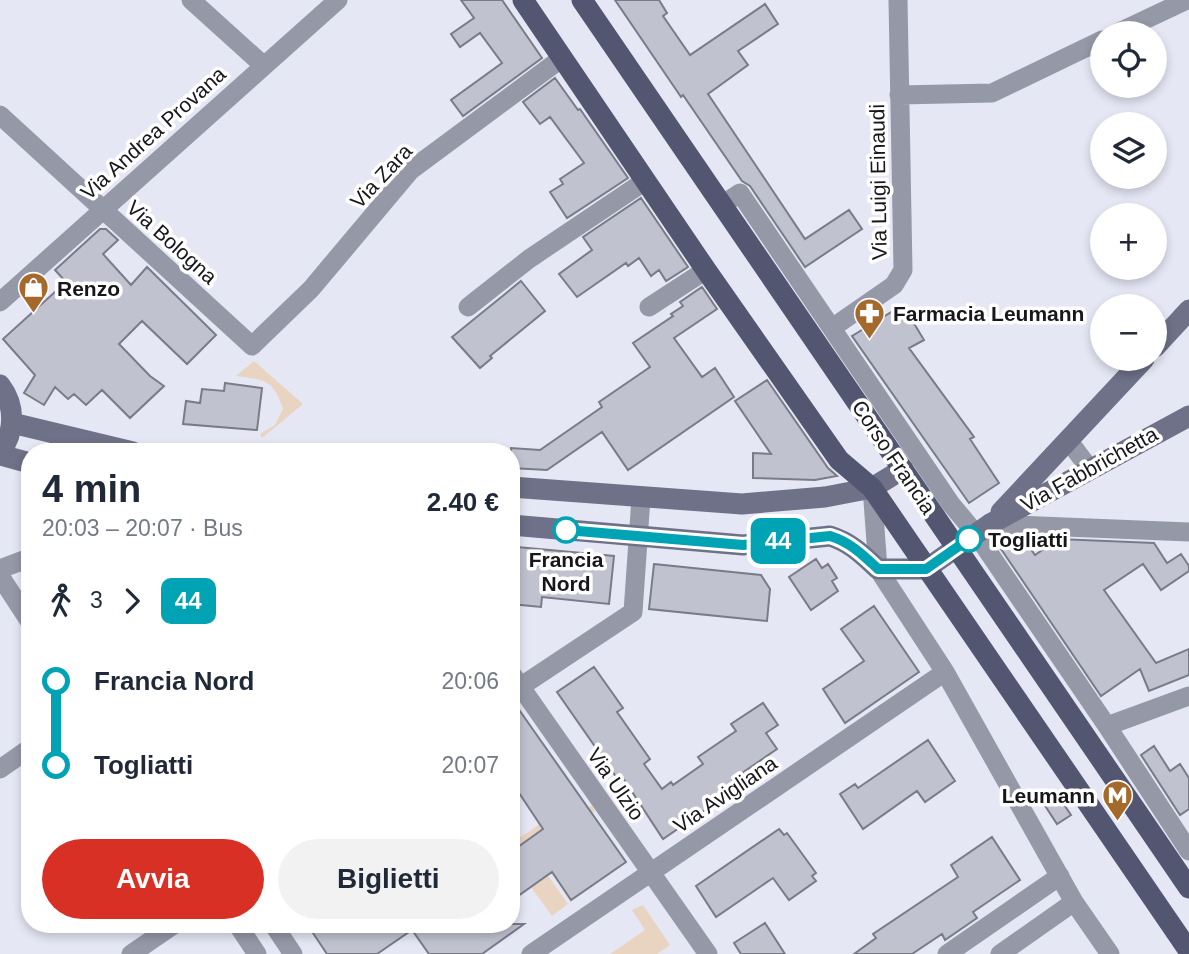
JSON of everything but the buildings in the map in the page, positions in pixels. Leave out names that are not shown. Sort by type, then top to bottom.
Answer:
[{"type":"main road","name":"Corso Francia","points":[[523,0],[839,460],[872,488],[1189,951]]},
{"type":"main road","name":"Corso Francia","points":[[582,0],[956,549],[1187,882]]},
{"type":"street","points":[[191,0],[263,65]]},
{"type":"street","name":"Via Andrea Provana","points":[[0,302],[338,0]]},
{"type":"street","name":"Via Luigi Einaudi","points":[[832,328],[894,285],[903,270],[898,0]]},
{"type":"street","points":[[1142,21],[1187,0]]},
{"type":"street","points":[[899,95],[992,93],[1090,46]]},
{"type":"street","name":"Via Zara","points":[[252,346],[311,289],[411,170],[562,58]]},
{"type":"street","name":"Via Bologna","points":[[0,115],[252,346]]},
{"type":"street","points":[[468,307],[529,259],[645,181]]},
{"type":"street","name":"Corso Francia","points":[[722,205],[740,193],[951,504],[983,529],[1189,851]]},
{"type":"street","points":[[649,307],[706,270]]},
{"type":"street","points":[[1167,334],[1189,310]]},
{"type":"street","points":[[983,529],[1133,371]]},
{"type":"street","points":[[0,385],[10,402],[12,423],[9,437],[0,454],[21,460]]},
{"type":"street","name":"Via Fabbrichetta","points":[[926,569],[983,529],[1089,468],[1189,416]]},
{"type":"street","points":[[12,423],[95,443]]},
{"type":"street","points":[[1068,440],[1089,468]]},
{"type":"street","points":[[520,488],[742,505],[825,497],[872,488],[903,469]]},
{"type":"street","name":"Corso Francia","points":[[872,488],[878,569],[945,672],[1074,902],[1110,954]]},
{"type":"street","points":[[520,680],[633,612],[641,498]]},
{"type":"street","points":[[520,526],[743,545],[830,536],[843,540],[878,569],[926,569]]},
{"type":"street","points":[[983,529],[1189,532]]},
{"type":"street","points":[[0,569],[21,561]]},
{"type":"street","points":[[0,576],[21,608]]},
{"type":"street","name":"Via Avigliana","points":[[531,954],[945,672]]},
{"type":"street","name":"Via Ulzio","points":[[520,692],[708,954]]},
{"type":"street","points":[[1107,726],[1189,696]]},
{"type":"street","points":[[0,769],[21,754]]},
{"type":"street","points":[[947,954],[1060,876]]},
{"type":"street","points":[[1000,954],[1074,902]]},
{"type":"street","points":[[131,954],[162,933]]},
{"type":"street","points":[[243,933],[257,954]]},
{"type":"street","points":[[279,933],[293,954]]},
{"type":"shaded area","points":[[254,361],[303,404],[262,438],[260,434],[275,425],[283,409],[276,392],[267,383],[236,376]]},
{"type":"shaded area","points":[[592,805],[595,811],[533,854],[568,904],[552,916],[531,887],[543,878],[520,859],[520,836],[540,824],[549,835]]},
{"type":"shaded area","points":[[643,905],[670,945],[657,954],[610,954],[645,930],[632,910]]},
{"type":"bus line","name":"44","points":[[566,530],[743,545],[830,536],[843,540],[878,569],[926,569],[969,539]]},
{"type":"place","name":"Renzo","points":[[34,315]]},
{"type":"place","name":"Farmacia Leumann","points":[[870,340]]},
{"type":"place","name":"Francia Nord","points":[[566,530]]},
{"type":"place","name":"Togliatti","points":[[969,539]]},
{"type":"place","name":"Leumann","points":[[1118,822]]}]
